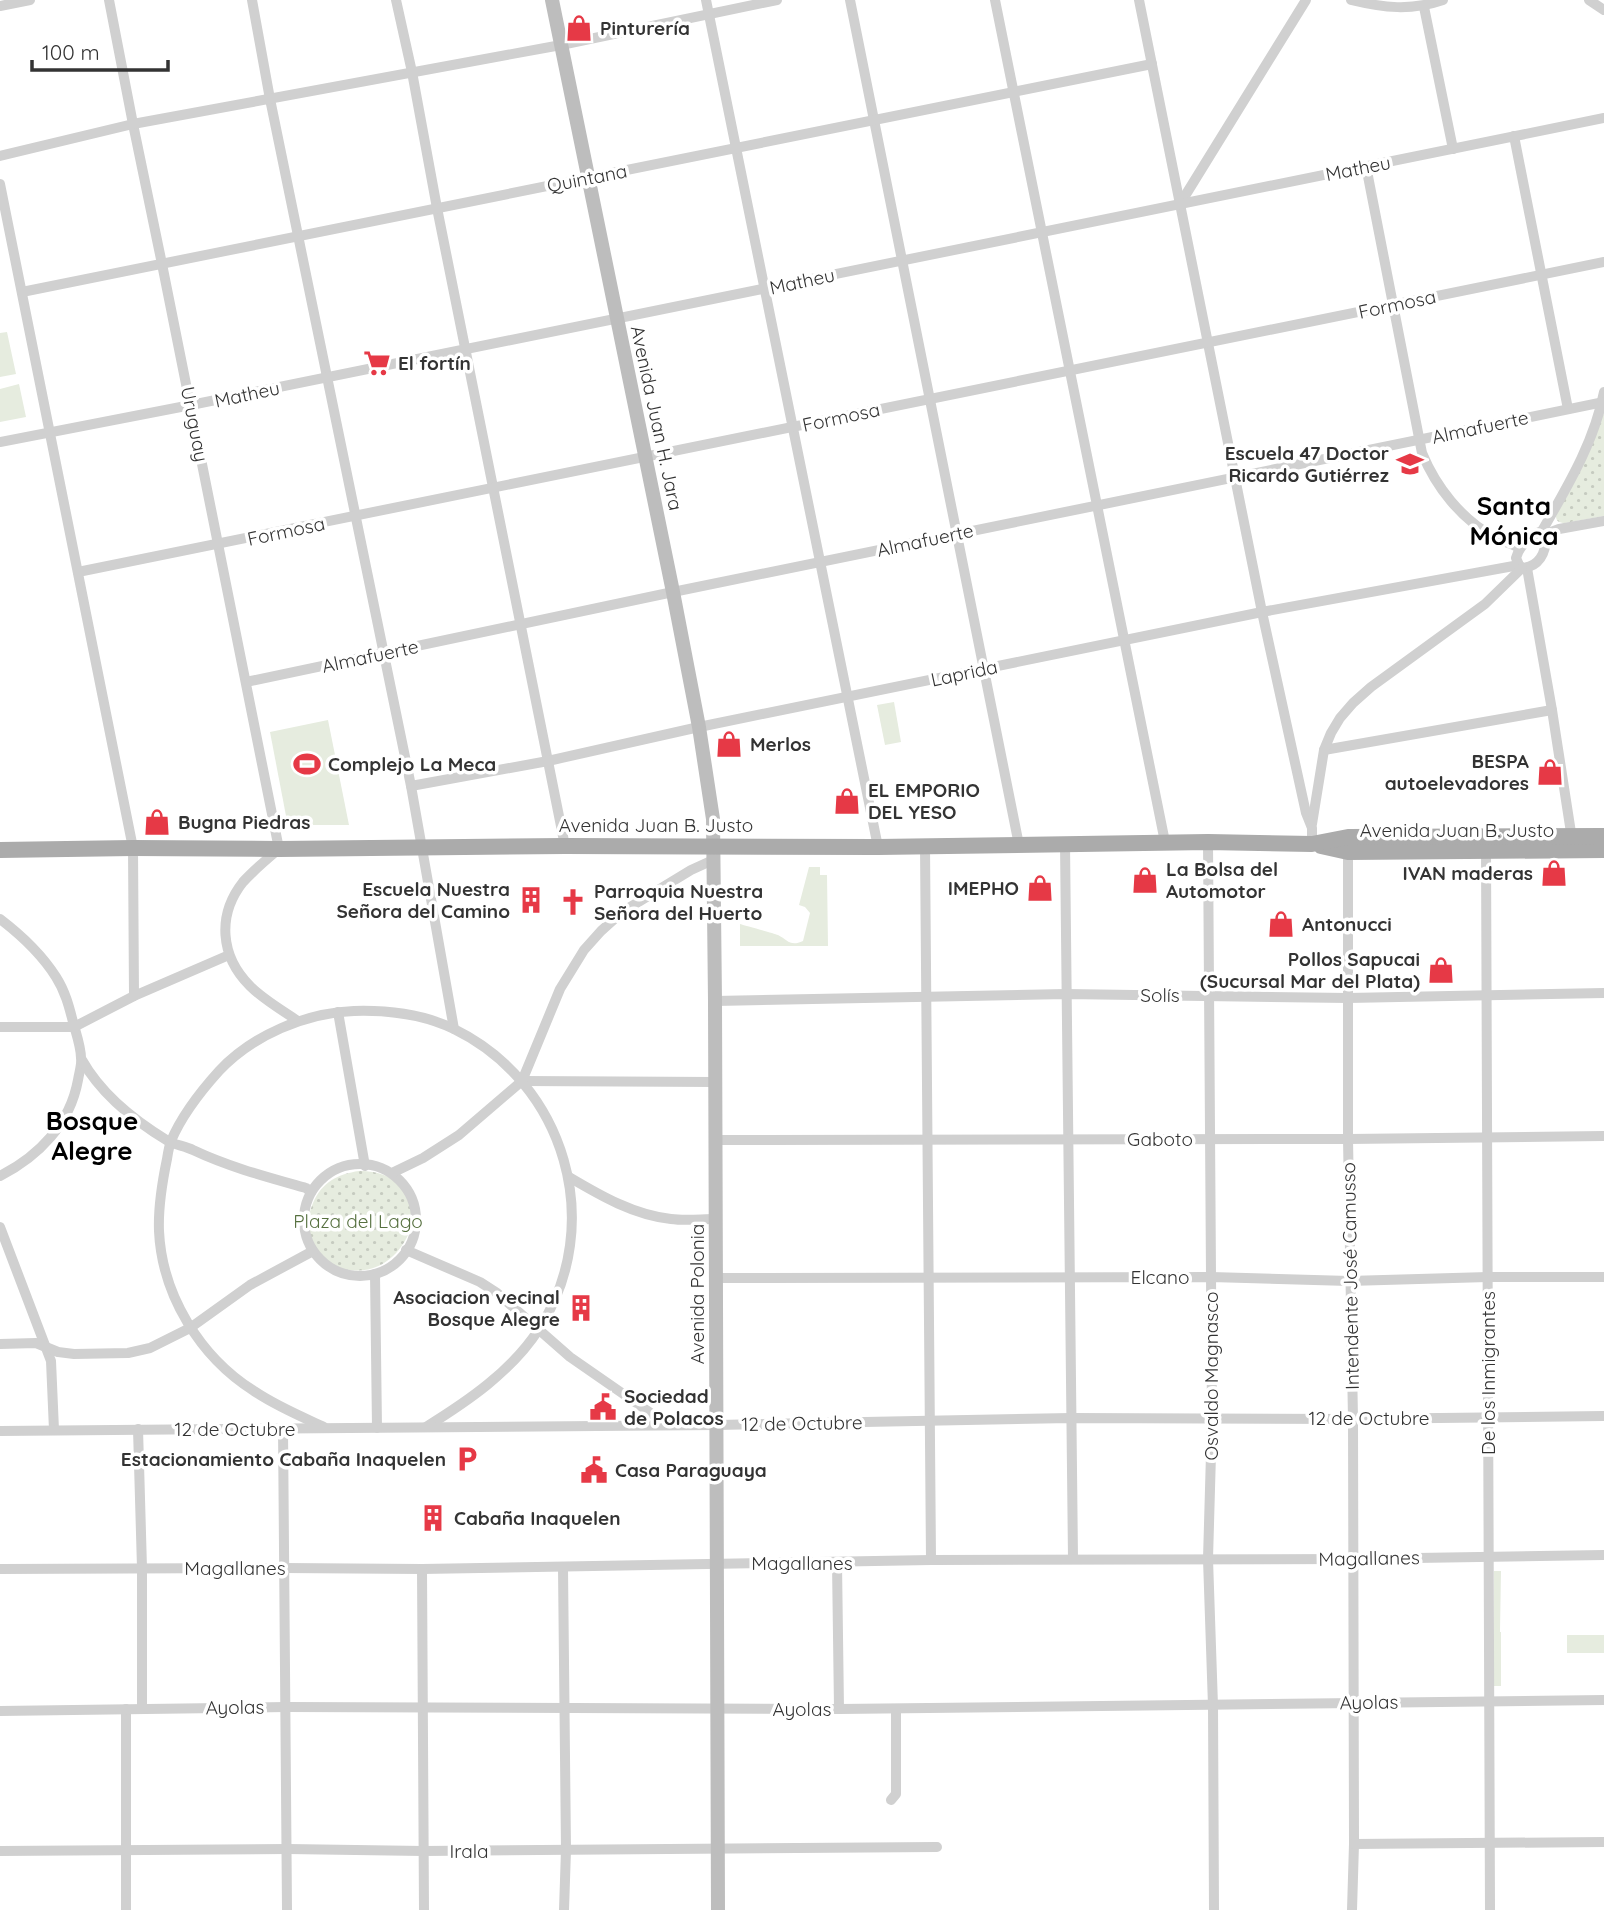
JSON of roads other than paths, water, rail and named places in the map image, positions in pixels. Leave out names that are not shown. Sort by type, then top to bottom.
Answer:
[{"type":"main road","name":"Avenida Juan H. Jara","points":[[552,0],[699,727],[713,819],[713,853]]},
{"type":"main road","name":"Avenida Juan B. Justo","points":[[0,850],[565,846],[713,853],[878,847],[1208,842],[1312,836],[1486,844]]},
{"type":"main road","name":"Avenida Juan B. Justo","points":[[1312,836],[1348,852],[1486,844],[1572,843],[1604,836]]},
{"type":"main road","name":"Avenida Juan B. Justo","points":[[1572,843],[1604,850]]},
{"type":"main road","name":"Avenida Polonia","points":[[713,853],[718,1910]]},
{"type":"street","points":[[0,6],[30,0]]},
{"type":"street","name":"Uruguay","points":[[109,0],[279,849]]},
{"type":"street","points":[[252,0],[411,786],[454,1029]]},
{"type":"street","points":[[396,0],[565,846]]},
{"type":"street","points":[[706,0],[878,847]]},
{"type":"street","points":[[0,156],[132,124],[561,45],[777,0]]},
{"type":"street","points":[[850,0],[1020,845]]},
{"type":"street","points":[[995,0],[1165,842]]},
{"type":"street","points":[[1139,0],[1262,612],[1312,836]]},
{"type":"street","points":[[1180,204],[1306,0]]},
{"type":"street","points":[[1351,0],[1381,7],[1424,7],[1443,0]]},
{"type":"street","points":[[1589,0],[1604,9]]},
{"type":"street","points":[[1424,7],[1453,149]]},
{"type":"street","name":"Quintana","points":[[22,292],[1152,64]]},
{"type":"street","name":"Matheu","points":[[0,442],[1604,118]]},
{"type":"street","points":[[1514,136],[1568,409]]},
{"type":"street","points":[[1366,166],[1419,440],[1428,467],[1447,497],[1480,527],[1494,537],[1520,548]]},
{"type":"street","points":[[0,184],[133,848],[134,996]]},
{"type":"street","name":"Formosa","points":[[78,572],[1604,262]]},
{"type":"street","points":[[1312,836],[1314,806],[1324,750],[1340,718],[1353,703],[1398,666],[1485,604],[1523,567],[1537,563],[1546,546],[1544,533],[1581,461],[1603,399]]},
{"type":"street","name":"Almafuerte","points":[[246,682],[1568,409],[1603,399]]},
{"type":"street","points":[[1572,843],[1552,710],[1523,567],[1516,558],[1529,538],[1559,529],[1604,521]]},
{"type":"street","name":"Laprida","points":[[411,786],[548,761],[699,727],[1262,612],[1523,567]]},
{"type":"street","points":[[1324,750],[1552,710]]},
{"type":"street","name":"Osvaldo Magnasco","points":[[1208,842],[1212,1419],[1209,1559],[1214,1910]]},
{"type":"street","points":[[1065,844],[1073,1559]]},
{"type":"street","name":"De los Inmigrantes","points":[[1486,844],[1490,1910]]},
{"type":"street","points":[[925,846],[931,1560]]},
{"type":"street","points":[[279,849],[244,882],[229,907],[225,930],[226,949],[249,985],[298,1021]]},
{"type":"street","name":"Intendente José Camusso","points":[[1348,852],[1349,1281],[1353,1419],[1352,1910]]},
{"type":"street","points":[[394,1172],[423,1158],[459,1135],[522,1081],[561,989],[584,950],[622,912],[713,853]]},
{"type":"street","points":[[0,919],[32,947],[56,977],[65,994],[82,1060],[99,1085],[129,1113],[170,1142],[213,1160],[306,1188],[311,1192]]},
{"type":"street","points":[[0,1027],[74,1027],[134,996],[229,955]]},
{"type":"street","name":"Solís","points":[[715,1001],[1066,994],[1348,998],[1604,993]]},
{"type":"street","points":[[328,1428],[286,1410],[251,1390],[216,1361],[190,1328],[165,1272],[159,1234],[160,1195],[170,1142],[205,1087],[224,1066],[272,1032],[298,1021],[338,1012],[379,1010],[419,1016],[454,1029],[491,1052],[522,1081],[542,1109],[559,1142],[569,1177],[572,1230],[568,1255],[562,1282],[539,1329],[497,1376],[456,1408],[425,1427]]},
{"type":"street","points":[[338,1012],[365,1166]]},
{"type":"street","points":[[0,1176],[41,1149],[58,1128],[69,1110],[82,1060]]},
{"type":"street","points":[[522,1081],[716,1082]]},
{"type":"street","name":"Gaboto","points":[[716,1140],[1604,1136]]},
{"type":"street","points":[[349,1166],[379,1166],[394,1172],[411,1194],[418,1212],[418,1223],[406,1250],[390,1266],[374,1273],[354,1275],[341,1272],[319,1260],[304,1233],[303,1222],[305,1206],[311,1192],[321,1180],[334,1171],[349,1166]]},
{"type":"street","points":[[569,1177],[611,1202],[634,1210],[675,1220],[716,1219]]},
{"type":"street","points":[[0,1227],[51,1361],[54,1430]]},
{"type":"street","points":[[406,1250],[480,1282],[570,1357],[668,1426]]},
{"type":"street","points":[[0,1344],[36,1343],[58,1352],[74,1354],[128,1353],[149,1348],[190,1328],[250,1285],[313,1251]]},
{"type":"street","points":[[374,1273],[377,1428]]},
{"type":"street","name":"Elcano","points":[[716,1278],[1211,1277],[1349,1281],[1604,1277]]},
{"type":"street","name":"12 de Octubre","points":[[0,1431],[668,1426],[1071,1418],[1604,1416]]},
{"type":"street","points":[[283,1428],[287,1910]]},
{"type":"street","points":[[138,1429],[142,1709]]},
{"type":"street","name":"Magallanes","points":[[0,1569],[563,1568],[931,1560],[1353,1559],[1604,1555]]},
{"type":"street","points":[[837,1563],[839,1709]]},
{"type":"street","points":[[563,1568],[566,1850],[564,1910]]},
{"type":"street","points":[[422,1569],[424,1910]]},
{"type":"street","name":"Ayolas","points":[[0,1711],[286,1707],[895,1709],[1604,1700]]},
{"type":"street","points":[[126,1709],[126,1910]]},
{"type":"street","points":[[891,1800],[896,1794],[895,1709]]},
{"type":"street","points":[[1354,1844],[1604,1842]]},
{"type":"street","name":"Irala","points":[[0,1851],[937,1847]]},
{"type":"place","name":"Pinturería","points":[[579,28]]},
{"type":"place","name":"El fortín","points":[[377,363]]},
{"type":"place","name":"Escuela 47 Doctor Ricardo Gutiérrez","points":[[1410,464]]},
{"type":"place","name":"Merlos","points":[[729,744]]},
{"type":"place","name":"Complejo La Meca","points":[[307,764]]},
{"type":"place","name":"BESPA autoelevadores","points":[[1550,772]]},
{"type":"place","name":"EL EMPORIO DEL YESO","points":[[847,801]]},
{"type":"place","name":"Bugna Piedras","points":[[157,822]]},
{"type":"place","name":"IVAN maderas","points":[[1554,873]]},
{"type":"place","name":"La Bolsa del Automotor","points":[[1145,880]]},
{"type":"place","name":"IMEPHO","points":[[1040,888]]},
{"type":"place","name":"Escuela Nuestra Señora del Camino","points":[[531,900]]},
{"type":"place","name":"Parroquia Nuestra Señora del Huerto","points":[[573,902]]},
{"type":"place","name":"Antonucci","points":[[1281,924]]},
{"type":"place","name":"Pollos Sapucai (Sucursal Mar del Plata)","points":[[1441,970]]},
{"type":"place","name":"Asociacion vecinal Bosque Alegre","points":[[581,1308]]},
{"type":"place","name":"Sociedad de Polacos","points":[[603,1407]]},
{"type":"place","name":"Estacionamiento Cabaña Inaquelen","points":[[467,1459]]},
{"type":"place","name":"Casa Paraguaya","points":[[594,1470]]},
{"type":"place","name":"Cabaña Inaquelen","points":[[433,1518]]},
{"type":"district","name":"Santa Mónica","points":[[1514,521]]},
{"type":"district","name":"Bosque Alegre","points":[[92,1136]]},
{"type":"park label","name":"Plaza del Lago","points":[[358,1221]]}]
